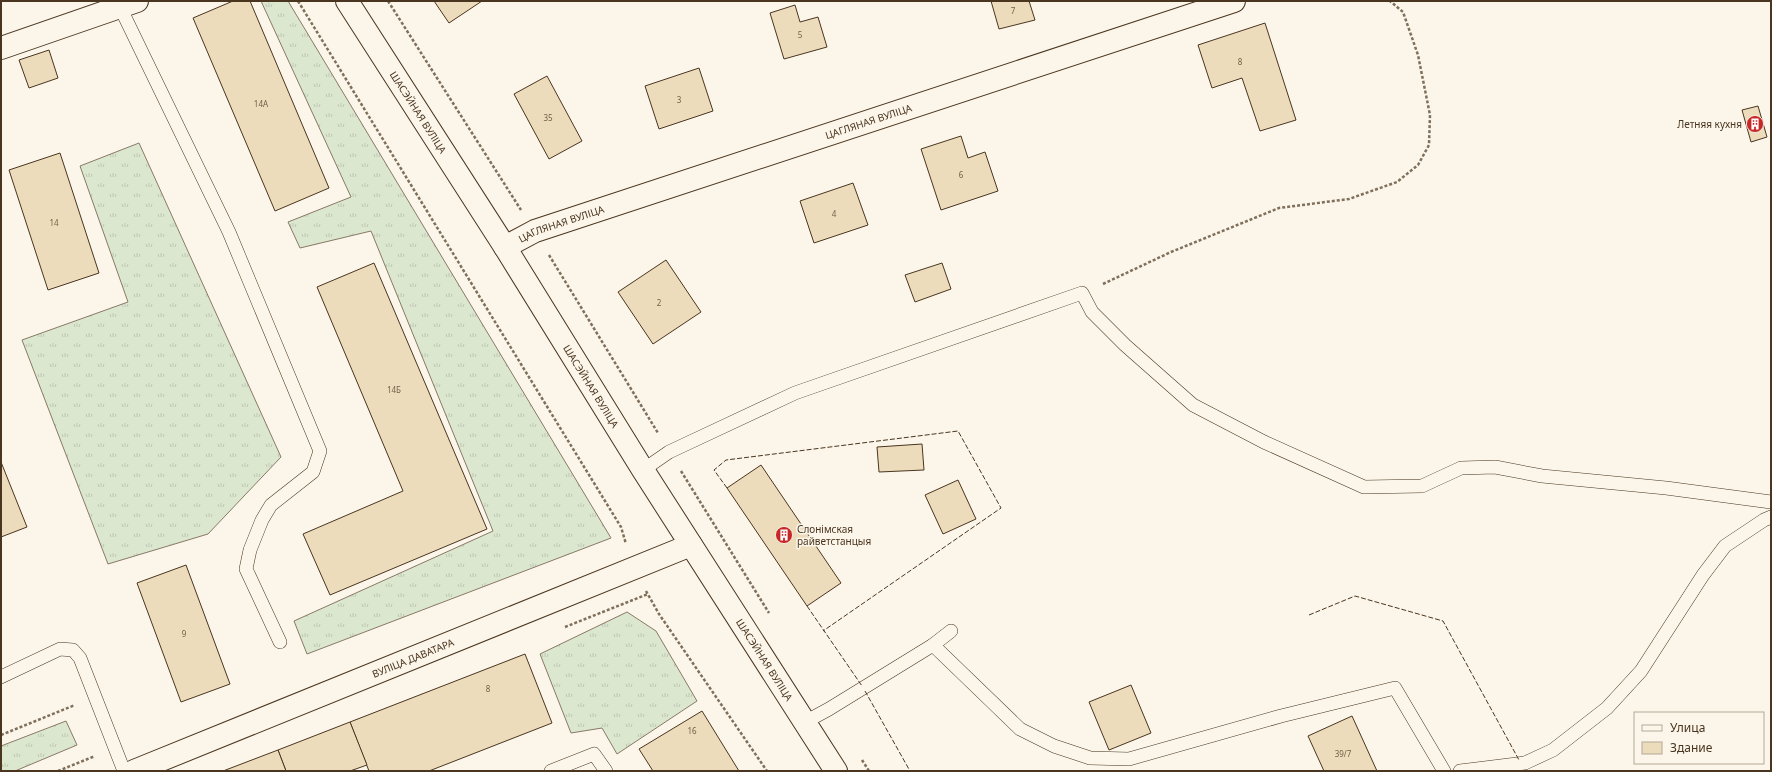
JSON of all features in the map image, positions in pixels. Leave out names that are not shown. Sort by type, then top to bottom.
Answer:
[{"type":"street","name":"ШАСЭЙНАЯ ВУЛІЦА","points":[[347,1],[505,247],[643,470],[836,771]]},
{"type":"street","name":"ЦАГЛЯНАЯ ВУЛІЦА","points":[[505,247],[535,231],[1234,1]]},
{"type":"street","points":[[1,48],[129,4]]},
{"type":"street","name":"ВУЛІЦА ДАВАТАРА","points":[[134,771],[691,545]]},
{"type":"lane","points":[[129,4],[229,232],[320,451],[313,472],[271,505],[262,520],[250,550],[246,569],[280,642]]},
{"type":"lane","points":[[643,470],[669,452],[795,393],[1082,293],[1092,312],[1125,345],[1193,405],[1264,442],[1364,487],[1422,486],[1461,468],[1495,467],[1542,476],[1666,488],[1771,502]]},
{"type":"lane","points":[[1460,771],[1524,763],[1553,750],[1607,708],[1641,671],[1702,575],[1725,546],[1771,517]]},
{"type":"lane","points":[[805,722],[932,645],[951,631]]},
{"type":"lane","points":[[932,645],[1020,729],[1054,746],[1090,758],[1130,759],[1281,716],[1395,688],[1444,771]]},
{"type":"lane","points":[[1,676],[60,649],[73,650],[80,658],[124,771]]},
{"type":"lane","points":[[551,771],[594,754],[606,771]]},
{"type":"path","points":[[298,1],[621,527],[634,569],[659,614],[767,771]]},
{"type":"path","points":[[388,1],[535,231],[770,615]]},
{"type":"path","points":[[1082,293],[1171,252],[1279,208],[1349,199],[1397,182],[1418,165],[1429,145],[1430,115],[1418,55],[1403,12],[1390,1]]},
{"type":"path","points":[[1,735],[95,698]]},
{"type":"path","points":[[861,759],[869,771]]},
{"type":"green space","points":[[261,1],[288,1],[611,538],[307,654],[294,621],[493,531],[371,231],[300,248],[288,222],[351,197]]},
{"type":"green space","points":[[139,143],[281,457],[208,534],[108,564],[22,340],[128,302],[80,166]]},
{"type":"green space","points":[[627,612],[656,631],[697,701],[617,754],[602,728],[571,733],[540,654]]},
{"type":"green space","points":[[66,721],[77,745],[15,771],[1,771],[1,746]]},
{"type":"building","points":[[233,1],[250,1],[329,188],[275,211],[193,18]]},
{"type":"building","points":[[434,1],[482,1],[449,23]]},
{"type":"building","points":[[991,1],[1029,1],[1035,20],[999,29]]},
{"type":"building","points":[[795,5],[800,22],[818,17],[827,47],[784,59],[770,13]]},
{"type":"building","points":[[1265,23],[1296,120],[1260,131],[1242,78],[1212,88],[1198,45]]},
{"type":"building","points":[[49,50],[58,78],[29,88],[19,60]]},
{"type":"building","points":[[699,68],[713,111],[659,129],[645,86]]},
{"type":"building","points":[[547,76],[582,141],[549,159],[514,94]]},
{"type":"building","name":"Летняя кухня","points":[[1758,106],[1767,137],[1751,142],[1742,110]]},
{"type":"building","points":[[961,136],[968,158],[985,152],[998,191],[941,210],[921,149]]},
{"type":"building","points":[[60,153],[99,273],[48,290],[9,170]]},
{"type":"building","points":[[853,183],[868,225],[814,243],[800,201]]},
{"type":"building","points":[[666,260],[701,312],[653,344],[618,292]]},
{"type":"building","points":[[374,263],[487,529],[330,595],[303,534],[403,491],[317,287]]},
{"type":"building","points":[[942,263],[951,289],[915,302],[905,275]]},
{"type":"building","points":[[922,444],[924,470],[879,472],[877,447]]},
{"type":"building","points":[[1,462],[27,527],[1,537]]},
{"type":"building","name":"Слонімская райветстанцыя","points":[[761,465],[841,583],[807,606],[727,488]]},
{"type":"building","points":[[958,480],[976,519],[943,534],[925,495]]},
{"type":"building","points":[[186,565],[230,684],[181,702],[137,583]]},
{"type":"building","points":[[525,654],[552,723],[429,771],[369,771],[350,722]]},
{"type":"building","points":[[1131,685],[1151,733],[1109,750],[1089,702]]},
{"type":"building","points":[[702,711],[739,771],[653,771],[639,749]]},
{"type":"building","points":[[1352,716],[1377,771],[1324,771],[1308,736]]},
{"type":"building","points":[[350,722],[367,765],[350,771],[286,771],[278,750]]},
{"type":"building","points":[[278,750],[286,771],[223,771]]},
{"type":"fence","points":[[727,488],[714,470],[726,460],[958,431],[1001,508],[823,631]]},
{"type":"fence","points":[[1309,615],[1355,596],[1443,621],[1519,760]]},
{"type":"fence","points":[[807,606],[862,686]]},
{"type":"fence","points":[[865,691],[910,771]]},
{"type":"place","name":"Летняя кухня","points":[[1755,124]]},
{"type":"place","name":"Слонімская райветстанцыя","points":[[784,535]]}]
